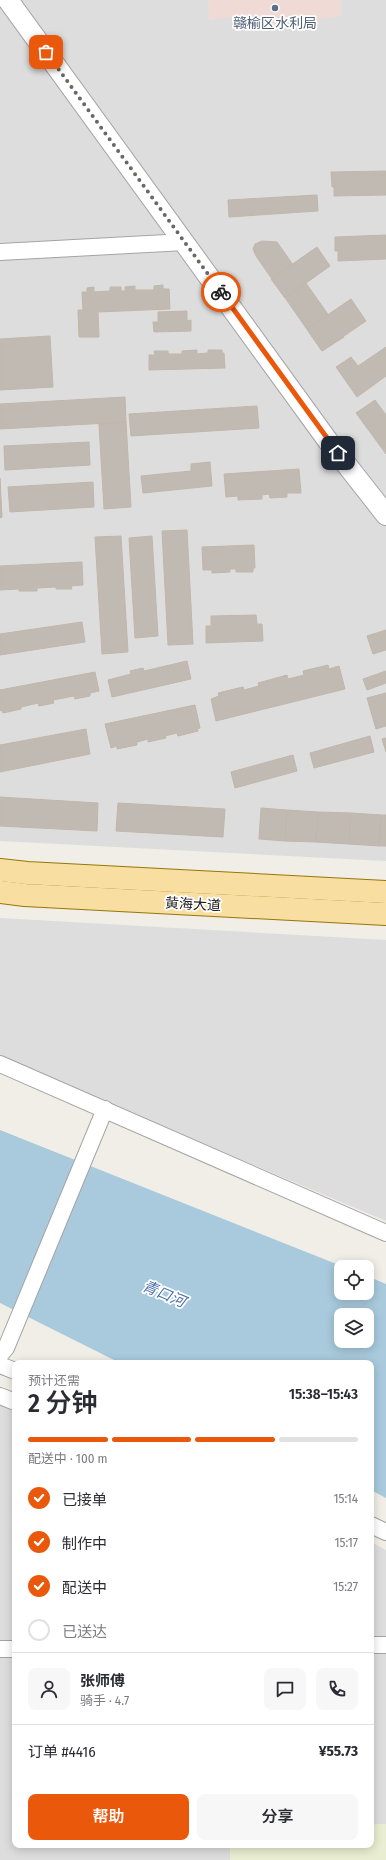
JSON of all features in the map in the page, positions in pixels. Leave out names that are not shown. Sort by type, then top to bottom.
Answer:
[{"type":"main road","name":"黄海大道","points":[[0,870],[27,873],[386,892]]},
{"type":"main road","name":"黄海大道","points":[[0,892],[386,914]]},
{"type":"street","points":[[6,1],[185,242],[328,441],[385,511]]},
{"type":"street","points":[[0,252],[185,242]]},
{"type":"street","points":[[0,1064],[106,1109],[386,1233]]},
{"type":"street","points":[[3,1352],[106,1109]]},
{"type":"street","points":[[0,1365],[12,1370]]},
{"type":"street","points":[[0,1396],[12,1401]]},
{"type":"street","points":[[374,1526],[386,1532]]},
{"type":"street","points":[[374,1645],[386,1645]]},
{"type":"street","points":[[0,1649],[12,1649]]},
{"type":"shaded area","points":[[0,0],[386,0],[386,861],[0,841]]},
{"type":"shaded area","name":"赣榆区水利局","points":[[208,0],[341,0],[341,16],[234,31],[232,17],[209,20]]},
{"type":"shaded area","points":[[0,918],[386,940],[386,1221],[0,1058]]},
{"type":"shaded area","points":[[0,1387],[12,1392],[12,1848],[231,1848],[230,1860],[0,1860]]},
{"type":"shaded area","points":[[374,1544],[386,1550],[386,1824],[374,1826]]},
{"type":"green space","points":[[386,1824],[386,1860],[230,1860],[230,1848],[374,1848],[374,1825]]},
{"type":"water","name":"青口河","points":[[0,1130],[334,1263],[334,1300],[374,1300],[374,1279],[386,1284],[386,1498],[374,1492],[374,1360],[114,1360],[0,1303]]},
{"type":"building","points":[[386,171],[386,195],[334,196],[331,172]]},
{"type":"building","points":[[317,195],[318,211],[229,217],[228,200]]},
{"type":"building","points":[[386,235],[386,259],[338,261],[338,251],[335,251],[335,237]]},
{"type":"building","points":[[262,241],[277,242],[344,337],[322,351],[256,256],[253,249],[255,244]]},
{"type":"building","points":[[317,247],[330,266],[285,298],[271,279]]},
{"type":"building","points":[[163,285],[163,289],[169,289],[170,309],[98,312],[99,337],[79,337],[78,310],[83,310],[82,292],[87,292],[87,288],[94,287],[94,292],[110,291],[110,287],[121,287],[121,291],[125,291],[125,287],[135,286],[135,290],[154,290],[154,286]]},
{"type":"building","points":[[351,299],[366,321],[322,351],[307,329]]},
{"type":"building","points":[[187,311],[187,321],[191,320],[191,331],[154,332],[153,322],[158,322],[158,312]]},
{"type":"building","points":[[50,336],[53,387],[0,390],[0,339]]},
{"type":"building","points":[[386,347],[386,376],[357,397],[336,367],[351,357],[358,366]]},
{"type":"building","points":[[197,350],[197,354],[208,353],[208,350],[222,350],[222,353],[224,353],[225,368],[149,370],[149,355],[155,355],[154,351],[168,351],[168,354],[182,354],[182,351]]},
{"type":"building","points":[[125,397],[126,422],[0,429],[0,404]]},
{"type":"building","points":[[375,400],[386,415],[386,454],[356,413]]},
{"type":"building","points":[[257,406],[259,428],[131,436],[129,414]]},
{"type":"building","points":[[126,422],[131,507],[104,509],[99,424]]},
{"type":"building","points":[[89,442],[90,465],[5,470],[4,446]]},
{"type":"building","points":[[210,462],[212,486],[143,493],[141,476],[191,471],[191,464]]},
{"type":"building","points":[[299,469],[301,493],[287,493],[287,497],[270,498],[269,494],[262,495],[262,499],[238,500],[238,496],[226,497],[224,474]]},
{"type":"building","points":[[0,478],[2,517],[0,518]]},
{"type":"building","points":[[93,482],[94,507],[10,512],[8,487]]},
{"type":"building","points":[[187,530],[193,644],[168,645],[162,531]]},
{"type":"building","points":[[121,536],[128,652],[102,654],[95,537]]},
{"type":"building","points":[[152,536],[158,636],[135,638],[129,538]]},
{"type":"building","points":[[254,545],[255,568],[253,568],[253,572],[236,572],[236,569],[230,569],[230,572],[212,573],[212,570],[203,570],[202,547]]},
{"type":"building","points":[[82,562],[83,585],[71,586],[72,589],[56,589],[56,587],[37,588],[37,591],[19,591],[19,589],[0,590],[0,566]]},
{"type":"building","points":[[256,615],[257,624],[262,624],[263,641],[206,643],[206,626],[211,626],[211,616]]},
{"type":"building","points":[[82,622],[85,642],[0,655],[0,634]]},
{"type":"building","points":[[386,630],[386,650],[373,654],[367,636]]},
{"type":"building","points":[[187,661],[191,679],[112,697],[108,680],[131,674],[130,671],[143,668],[144,671]]},
{"type":"building","points":[[328,665],[329,669],[339,666],[345,689],[216,721],[211,699],[219,696],[218,693],[243,687],[244,690],[259,686],[258,683],[287,675],[288,679],[304,675],[303,671]]},
{"type":"building","points":[[386,671],[386,683],[367,690],[363,679]]},
{"type":"building","points":[[95,672],[99,691],[90,693],[90,696],[75,699],[74,696],[53,700],[54,703],[39,706],[38,703],[3,713],[2,710],[0,711],[0,690]]},
{"type":"building","points":[[386,693],[386,726],[376,729],[367,698]]},
{"type":"building","points":[[195,705],[200,728],[197,729],[198,731],[178,736],[177,733],[165,736],[166,738],[148,742],[148,739],[137,742],[137,745],[117,749],[117,746],[111,748],[105,724]]},
{"type":"building","points":[[86,729],[90,754],[0,772],[0,745]]},
{"type":"building","points":[[370,736],[374,752],[314,768],[310,753]]},
{"type":"building","points":[[386,738],[386,752],[382,739]]},
{"type":"building","points":[[293,755],[297,771],[235,788],[231,772]]},
{"type":"building","points":[[0,797],[98,803],[97,831],[0,826]]},
{"type":"building","points":[[118,803],[225,809],[223,837],[116,831]]},
{"type":"building","points":[[261,808],[287,810],[285,841],[259,839]]},
{"type":"building","points":[[287,810],[318,812],[316,842],[285,841]]},
{"type":"building","points":[[318,812],[351,813],[349,844],[316,842]]},
{"type":"building","points":[[351,813],[381,815],[379,846],[349,844]]},
{"type":"building","points":[[381,815],[386,815],[386,846],[379,846]]},
{"type":"way so far","points":[[46,52],[221,292]]},
{"type":"place","name":"赣榆区水利局","points":[[275,8]]},
{"type":"route","points":[[221,292],[338,453]]}]
